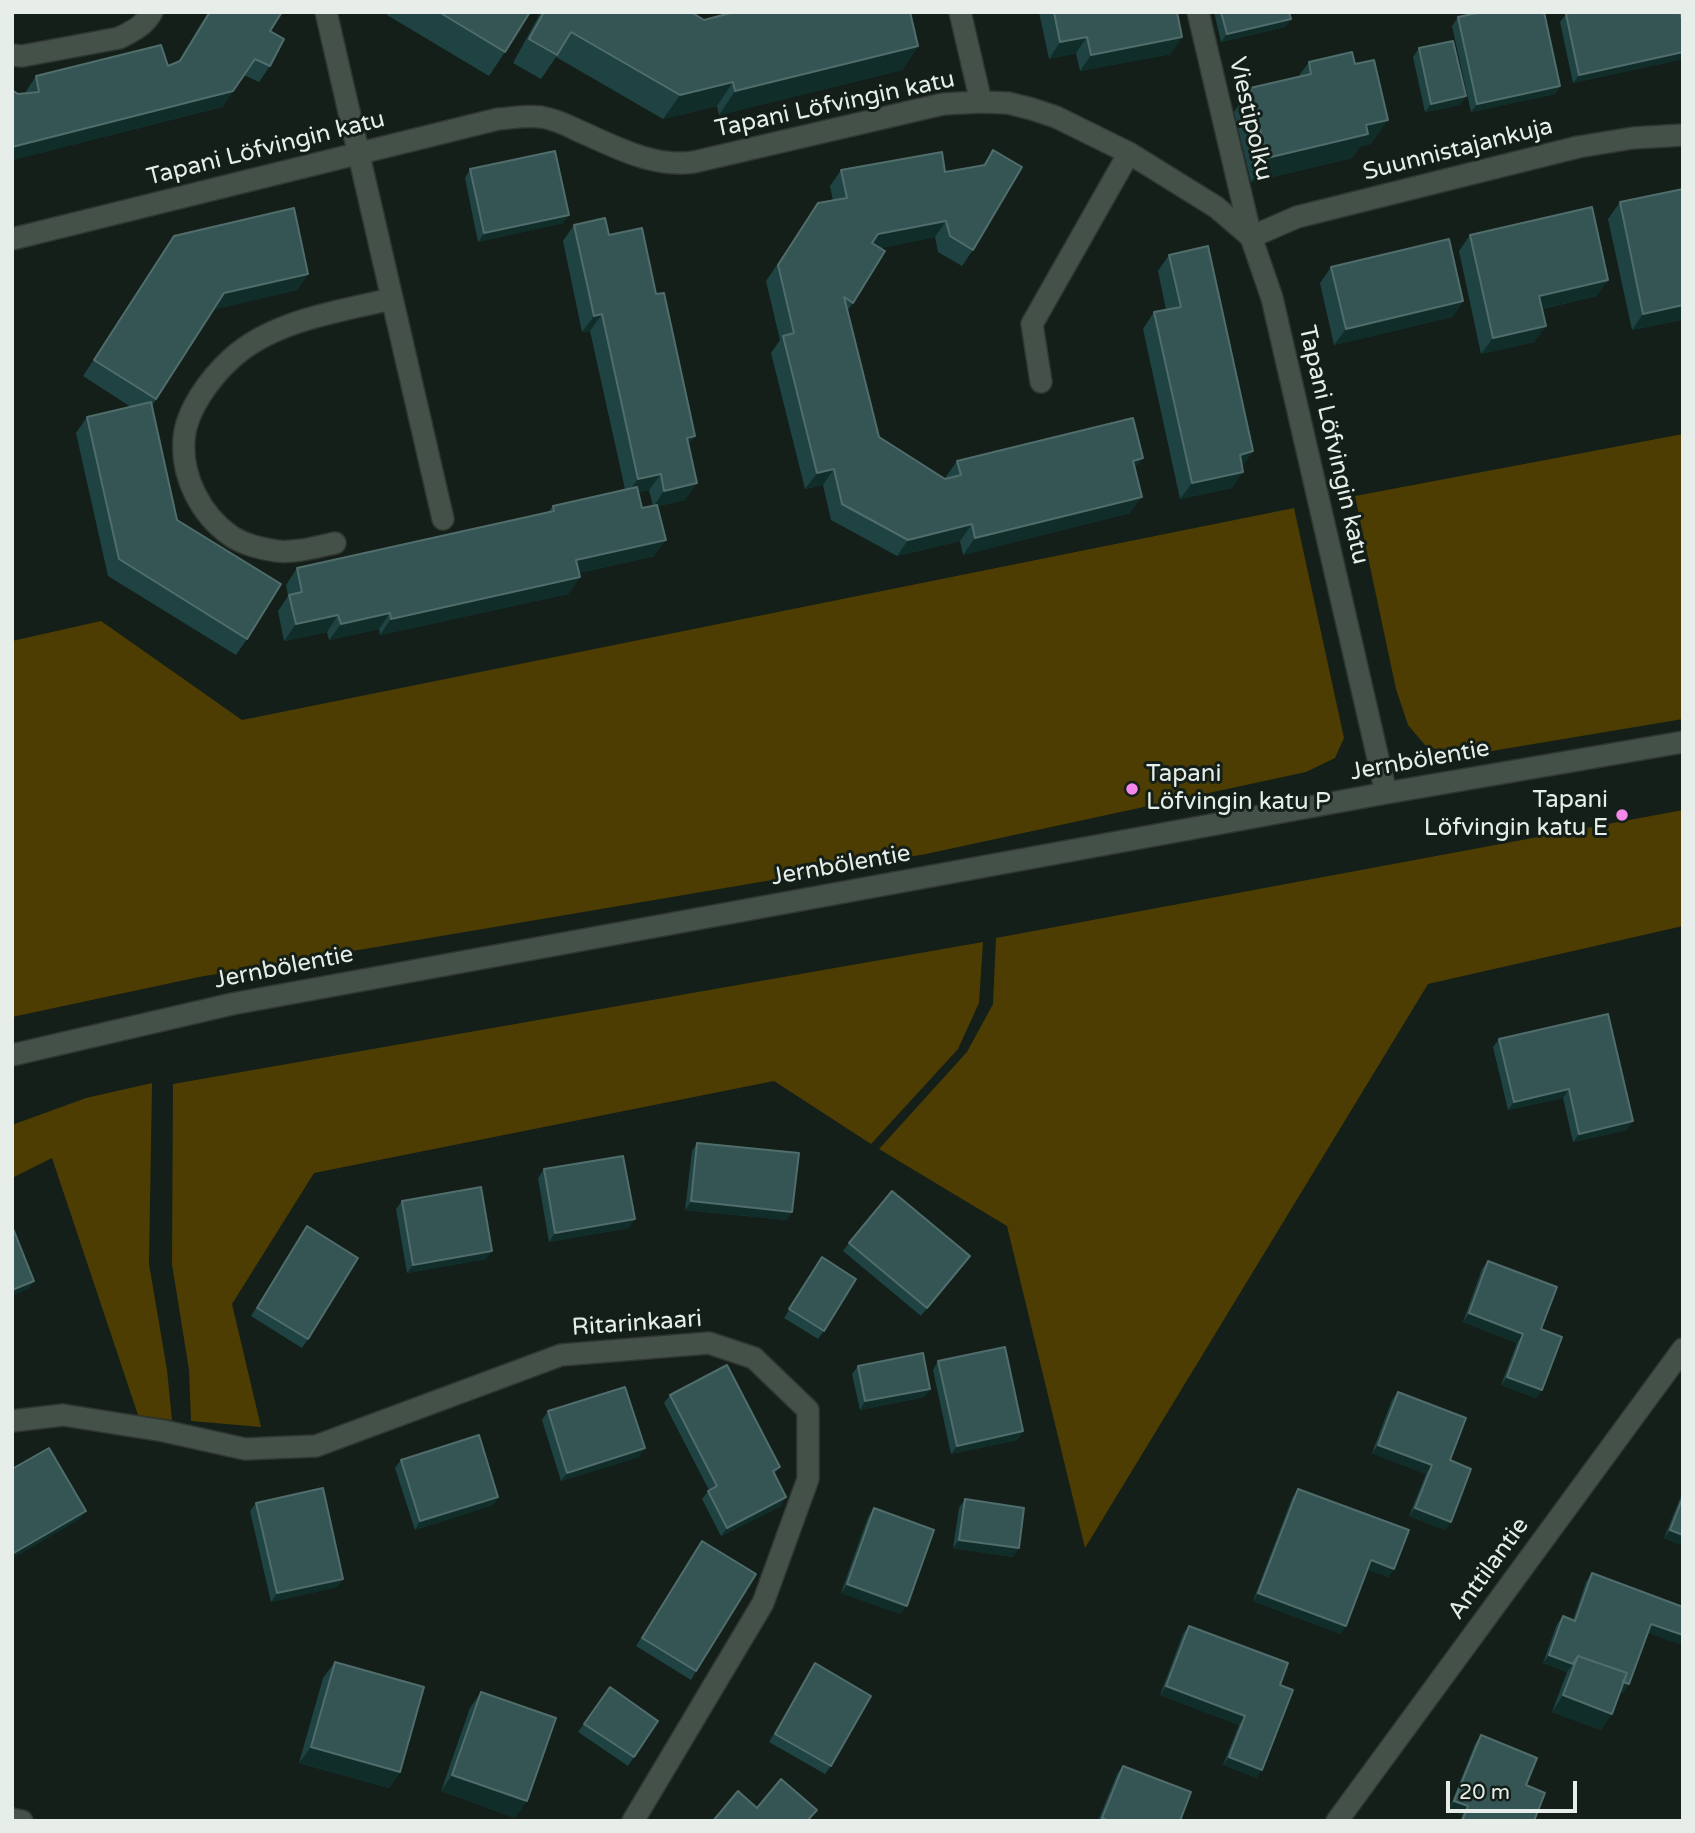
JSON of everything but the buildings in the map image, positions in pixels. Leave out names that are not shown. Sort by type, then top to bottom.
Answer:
[{"type":"street","points":[[12,55],[22,56],[119,38],[146,22],[152,12]]},
{"type":"street","points":[[326,12],[443,519]]},
{"type":"street","points":[[960,12],[981,102]]},
{"type":"street","name":"Viestipolku","points":[[1198,12],[1251,237]]},
{"type":"street","name":"Tapani Löfvingin katu","points":[[12,239],[498,119],[540,117],[559,122],[638,157],[679,164],[943,104],[1008,103],[1056,117],[1129,153],[1216,207],[1251,237],[1272,298],[1386,793]]},
{"type":"street","name":"Suunnistajankuja","points":[[1251,237],[1297,217],[1578,146],[1633,138],[1683,135]]},
{"type":"street","points":[[1041,382],[1032,324],[1129,153]]},
{"type":"street","points":[[335,542],[302,550],[278,551],[232,537],[201,505],[191,486],[185,465],[185,431],[196,402],[205,388],[232,357],[252,343],[299,323],[391,299]]},
{"type":"street","name":"Jernbölentie","points":[[12,1055],[232,1004],[1386,793],[1683,742]]},
{"type":"street","name":"Ritarinkaari","points":[[12,1421],[63,1415],[164,1431],[245,1449],[316,1446],[561,1355],[709,1343],[754,1357],[808,1409],[808,1479],[763,1603],[634,1821]]},
{"type":"street","name":"Anttilantie","points":[[1337,1821],[1683,1349]]},
{"type":"street","points":[[12,1819],[22,1821]]},
{"type":"shaded area","points":[[1683,434],[1683,719],[1456,757],[1425,745],[1408,725],[1396,689],[1355,496]]},
{"type":"shaded area","points":[[1294,508],[1344,738],[1335,758],[1306,772],[926,854],[199,977],[12,1017],[12,641],[101,621],[242,720]]},
{"type":"shaded area","points":[[1683,810],[1683,926],[1428,984],[1085,1548],[1007,1226],[879,1149],[967,1052],[993,1004],[996,938]]},
{"type":"shaded area","points":[[983,942],[979,1003],[958,1049],[871,1144],[774,1081],[314,1173],[232,1304],[261,1427],[191,1421],[189,1370],[172,1264],[173,1084]]},
{"type":"shaded area","points":[[152,1083],[149,1264],[167,1370],[172,1420],[138,1415],[52,1158],[12,1178],[12,1125],[86,1098]]},
{"type":"place","name":"Tapani Löfvingin katu P","points":[[1132,789]]},
{"type":"place","name":"Tapani Löfvingin katu E","points":[[1622,815]]}]
